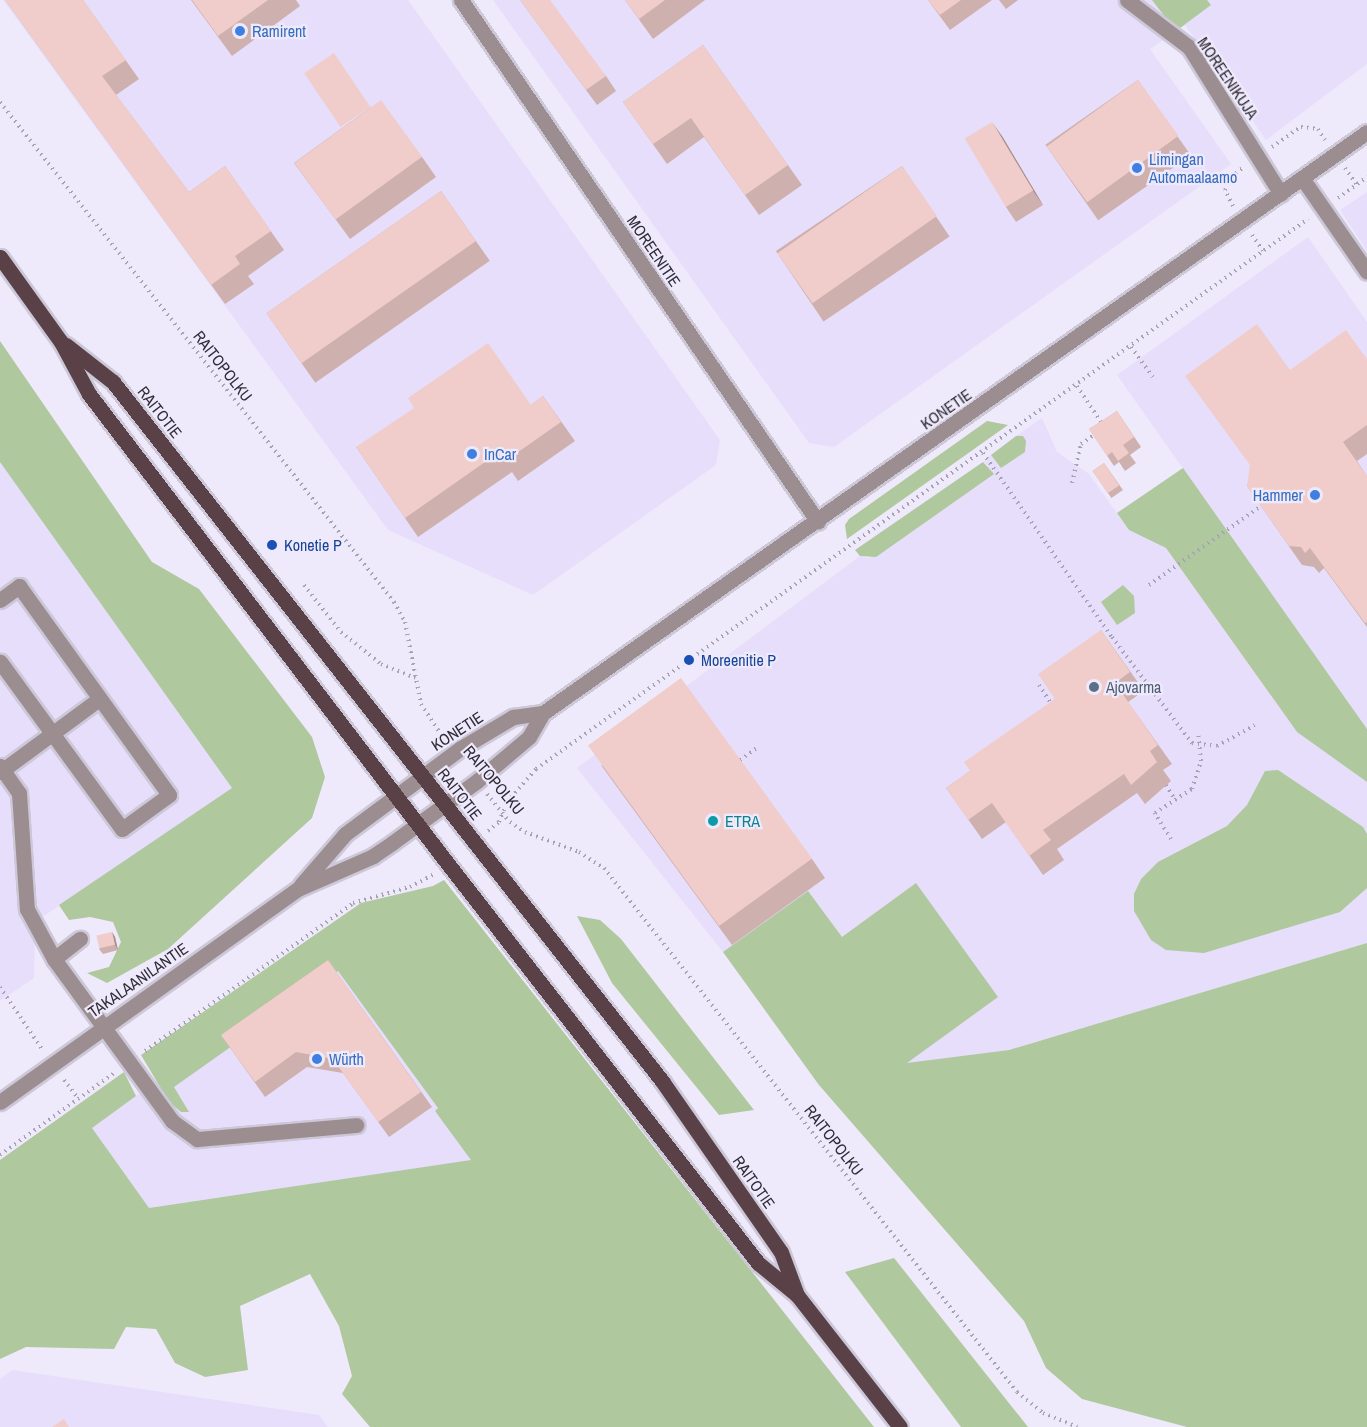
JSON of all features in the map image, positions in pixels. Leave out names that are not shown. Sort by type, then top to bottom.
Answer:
[{"type":"main road","name":"RAITOTIE","points":[[0,257],[61,342],[89,394],[448,864],[758,1263],[796,1295],[900,1427]]},
{"type":"main road","name":"RAITOTIE","points":[[61,342],[113,381],[662,1080],[781,1251],[796,1295]]},
{"type":"street","name":"MOREENITIE","points":[[461,0],[818,522]]},
{"type":"street","name":"MOREENIKUJA","points":[[1127,0],[1189,47],[1281,194]]},
{"type":"street","name":"KONETIE","points":[[418,824],[477,781],[530,737],[543,713],[818,522],[1367,132]]},
{"type":"street","points":[[1302,178],[1367,272]]},
{"type":"street","points":[[0,600],[19,586],[170,795],[122,829],[0,662]]},
{"type":"street","points":[[99,699],[1,769],[20,793],[27,909],[54,958],[172,1121],[197,1139],[356,1125]]},
{"type":"street","name":"KONETIE","points":[[396,795],[455,753],[513,717],[543,713]]},
{"type":"street","name":"TAKALAANILANTIE","points":[[298,889],[345,834],[396,795]]},
{"type":"street","name":"TAKALAANILANTIE","points":[[0,1102],[51,1062],[298,889],[373,856],[418,824]]},
{"type":"street","points":[[54,958],[80,939]]},
{"type":"path","name":"RAITOPOLKU","points":[[0,102],[394,602],[405,622],[421,704],[455,753]]},
{"type":"path","points":[[475,842],[499,822],[502,813],[521,783],[536,769],[983,453],[1367,177]]},
{"type":"path","points":[[1131,347],[1153,377]]},
{"type":"path","points":[[1077,386],[1108,432]]},
{"type":"path","points":[[1072,483],[1081,444],[1105,427]]},
{"type":"path","points":[[983,453],[1112,637],[1182,732],[1201,747],[1216,746],[1255,725]]},
{"type":"path","points":[[1149,585],[1261,506]]},
{"type":"path","points":[[304,585],[340,632],[381,664],[415,678]]},
{"type":"path","points":[[1039,685],[1057,712]]},
{"type":"path","points":[[1171,839],[1155,813],[1192,789],[1201,761],[1198,731]]},
{"type":"path","points":[[740,760],[758,747]]},
{"type":"path","name":"RAITOPOLKU","points":[[477,781],[502,813],[525,832],[579,852],[604,868],[1017,1392],[1043,1413],[1077,1427]]},
{"type":"path","points":[[1166,785],[1175,800]]},
{"type":"path","points":[[0,1155],[353,903],[410,887],[448,864]]},
{"type":"path","points":[[0,987],[78,1098]]},
{"type":"shaded area","points":[[3,0],[408,0],[720,440],[716,465],[533,595],[388,530]]},
{"type":"shaded area","points":[[493,0],[1367,0],[1367,64],[1266,140],[1185,25],[1150,49],[1231,164],[834,447],[809,443]]},
{"type":"shaded area","points":[[1367,192],[1367,251],[1340,210]]},
{"type":"shaded area","points":[[1308,237],[1367,322],[1367,729],[1117,375]]},
{"type":"shaded area","points":[[1042,418],[1057,452],[1089,474],[1129,530],[1166,548],[1297,732],[1367,782],[1367,943],[1009,1050],[906,1064],[819,1085],[723,952],[577,768],[860,556],[869,558],[988,465],[983,462],[991,455],[1001,468],[1026,448],[1023,436],[1016,436]]},
{"type":"shaded area","points":[[0,462],[233,788],[35,922],[34,978],[0,1001]]},
{"type":"shaded area","points":[[373,928],[472,1160],[149,1208],[91,1128]]},
{"type":"shaded area","points":[[12,1370],[319,1415],[328,1427],[0,1427],[0,1379]]},
{"type":"green space","points":[[1152,0],[1207,0],[1211,5],[1176,31]]},
{"type":"green space","points":[[0,341],[152,562],[199,589],[312,737],[325,777],[312,818],[168,949],[107,983],[87,973],[109,967],[121,942],[113,922],[90,917],[69,920],[59,905],[232,788],[0,462]]},
{"type":"green space","points":[[987,421],[1008,425],[847,539],[845,525],[849,519]]},
{"type":"green space","points":[[1016,436],[1023,436],[1026,441],[1025,452],[1001,468],[991,455]]},
{"type":"green space","points":[[983,462],[994,474],[876,557],[860,556],[855,550]]},
{"type":"green space","points":[[1183,468],[1367,729],[1367,782],[1297,732],[1166,548],[1129,530],[1117,513]]},
{"type":"green space","points":[[1123,585],[1134,596],[1135,613],[1117,625],[1101,602]]},
{"type":"green space","points":[[1278,770],[1363,827],[1367,834],[1367,888],[1340,912],[1204,953],[1166,950],[1151,940],[1134,911],[1134,894],[1141,879],[1158,862],[1227,826],[1247,805],[1265,771]]},
{"type":"green space","points":[[444,880],[874,1427],[370,1427],[342,1394],[352,1376],[339,1326],[310,1274],[240,1306],[248,1370],[205,1377],[175,1363],[156,1329],[126,1327],[114,1349],[26,1347],[0,1359],[0,1160],[124,1072],[136,1096],[92,1128],[149,1208],[471,1160],[435,1111],[438,1108],[338,971],[174,1087],[189,1112],[181,1112],[169,1102],[141,1055],[361,903],[433,886]]},
{"type":"green space","points":[[916,883],[998,997],[907,1063],[1009,1050],[1367,943],[1367,1427],[1187,1427],[1082,1399],[1046,1368],[1024,1321],[819,1085],[723,952],[808,891],[842,937]]},
{"type":"green space","points":[[577,916],[600,920],[621,939],[754,1110],[719,1115],[612,983]]},
{"type":"green space","points":[[894,1258],[1028,1427],[961,1427],[845,1272]]},
{"type":"building","points":[[5,0],[83,0],[126,60],[102,76],[189,192],[225,166],[271,231],[235,256],[240,264],[211,285]]},
{"type":"building","points":[[192,0],[268,0],[218,36]]},
{"type":"building","points":[[520,0],[550,0],[606,76],[586,90]]},
{"type":"building","points":[[625,0],[665,0],[639,19]]},
{"type":"building","points":[[928,0],[961,0],[940,15]]},
{"type":"building","points":[[703,45],[788,165],[745,195],[691,118],[653,144],[623,102]]},
{"type":"building","points":[[334,53],[370,107],[341,127],[304,73]]},
{"type":"building","points":[[1138,80],[1179,136],[1087,202],[1047,146]]},
{"type":"building","points":[[381,100],[422,157],[336,220],[294,163]]},
{"type":"building","points":[[992,122],[1033,191],[1006,207],[965,138]]},
{"type":"building","points":[[902,166],[937,216],[812,303],[777,253]]},
{"type":"building","points":[[441,191],[476,241],[302,363],[267,313]]},
{"type":"building","name":"Hammer","points":[[1257,324],[1290,370],[1346,330],[1367,359],[1367,425],[1343,442],[1367,476],[1367,622],[1365,623],[1310,548],[1305,553],[1301,547],[1289,546],[1247,486],[1250,465],[1185,376]]},
{"type":"building","name":"InCar","points":[[488,343],[531,405],[543,396],[561,422],[504,462],[498,453],[405,518],[356,447],[414,408],[408,398]]},
{"type":"building","points":[[1117,411],[1134,437],[1123,445],[1129,453],[1118,461],[1112,452],[1107,456],[1089,429]]},
{"type":"building","points":[[1104,463],[1119,485],[1107,493],[1092,471]]},
{"type":"building","points":[[1101,630],[1130,672],[1115,683],[1158,745],[1150,751],[1157,762],[1131,785],[1124,774],[1043,830],[1051,840],[1029,856],[992,803],[968,820],[946,788],[970,771],[964,762],[1055,699],[1038,674]]},
{"type":"building","name":"ETRA","points":[[681,678],[812,858],[719,926],[588,746]]},
{"type":"building","points":[[112,932],[115,945],[99,948],[96,936]]},
{"type":"building","name":"Würth","points":[[328,960],[421,1092],[378,1122],[333,1059],[296,1052],[255,1082],[221,1035]]},
{"type":"building","points":[[64,1419],[69,1427],[52,1427]]},
{"type":"place","name":"Ramirent","points":[[240,31]]},
{"type":"place","name":"Limingan Automaalaamo","points":[[1137,168]]},
{"type":"place","name":"InCar","points":[[472,454]]},
{"type":"place","name":"Hammer","points":[[1315,495]]},
{"type":"place","name":"Konetie P","points":[[272,545]]},
{"type":"place","name":"Moreenitie P","points":[[689,660]]},
{"type":"place","name":"Ajovarma","points":[[1094,687]]},
{"type":"place","name":"ETRA","points":[[713,821]]},
{"type":"place","name":"Würth","points":[[317,1059]]}]
